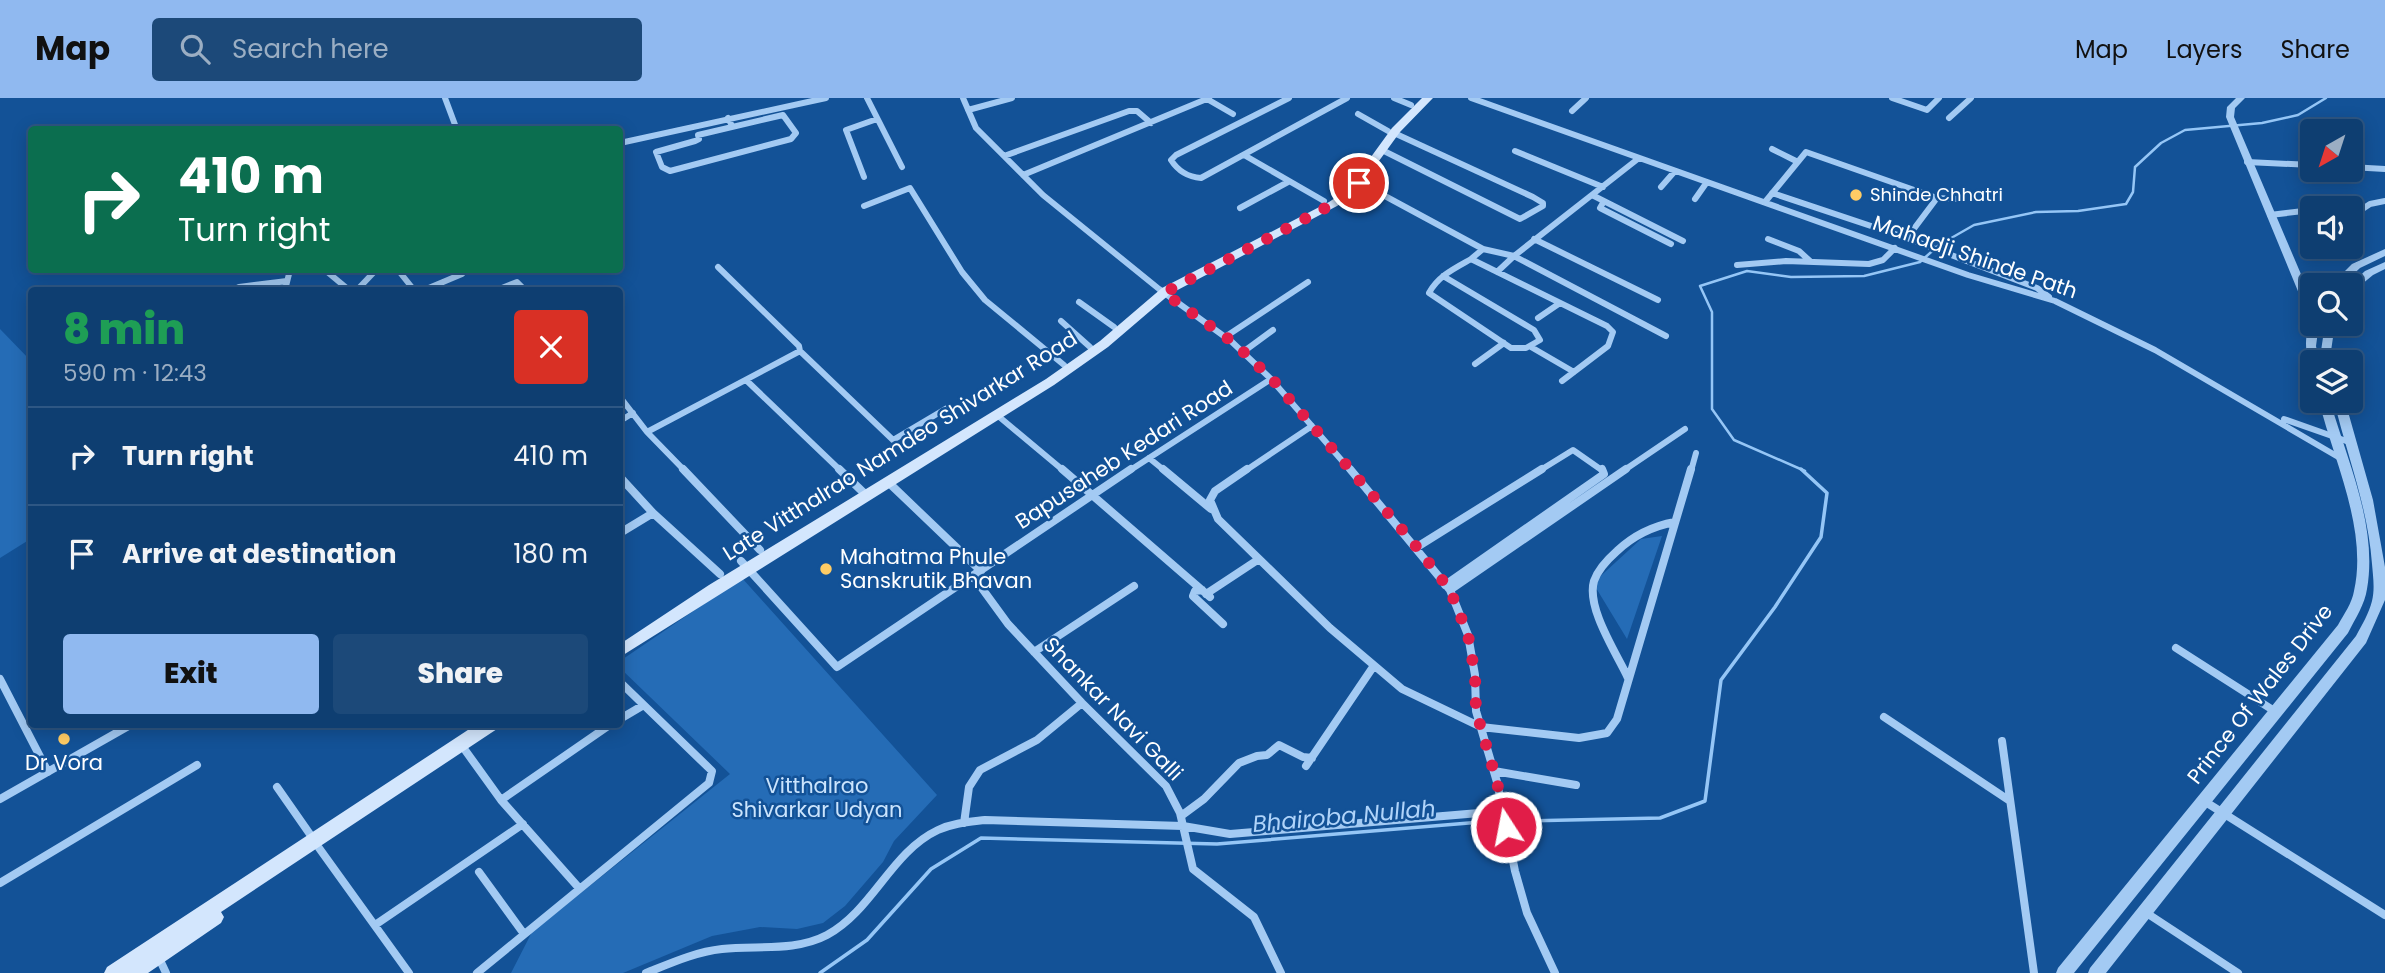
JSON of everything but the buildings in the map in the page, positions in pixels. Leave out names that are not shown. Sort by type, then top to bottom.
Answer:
[{"type":"main road","name":"Late Vitthalrao Namdeo Shivarkar Road","points":[[623,638],[720,574],[744,565],[760,550],[888,482],[997,415],[1094,352],[1161,291],[1333,204],[1359,183],[1391,132],[1428,98]]},
{"type":"main road","name":"Late Vitthalrao Namdeo Shivarkar Road","points":[[623,649],[744,565],[1064,365],[1161,291],[1345,188],[1414,102]]},
{"type":"main road","points":[[132,973],[485,728]]},
{"type":"main road","points":[[113,973],[499,728]]},
{"type":"street","points":[[444,98],[455,126]]},
{"type":"street","points":[[774,98],[779,107]]},
{"type":"street","points":[[623,143],[825,98]]},
{"type":"street","points":[[867,98],[902,167]]},
{"type":"street","points":[[963,98],[976,128],[1043,195],[1161,291],[1225,337],[1272,379],[1417,547],[1448,588],[1468,635],[1475,675],[1476,711],[1497,782],[1515,872],[1527,913],[1555,973]]},
{"type":"street","points":[[968,110],[1012,98]]},
{"type":"street","points":[[1289,98],[1177,155],[1171,160],[1173,165],[1195,178],[1244,155],[1347,98]]},
{"type":"street","points":[[1394,98],[1414,102]]},
{"type":"street","name":"Mahadji Shinde Path","points":[[1471,98],[1968,275],[2055,301],[2114,328],[2258,408],[2340,458],[2357,462]]},
{"type":"street","points":[[1572,111],[1587,98]]},
{"type":"street","points":[[1893,98],[1927,110],[1939,98]]},
{"type":"street","points":[[1950,118],[1971,98]]},
{"type":"street","points":[[2241,98],[2231,107],[2230,117],[2300,285]]},
{"type":"street","points":[[1023,175],[1208,99],[1233,114]]},
{"type":"street","points":[[1004,156],[1129,111],[1137,111],[1151,123]]},
{"type":"street","points":[[1358,114],[1391,132],[1533,197],[1543,203],[1543,206],[1520,219],[1382,150]]},
{"type":"street","points":[[783,115],[796,134],[790,139],[670,171],[662,167],[656,152],[658,150],[695,141],[699,139],[698,135],[732,126],[783,115]]},
{"type":"street","points":[[728,118],[732,126]]},
{"type":"street","points":[[864,177],[846,130],[877,119]]},
{"type":"street","points":[[1772,149],[1798,162]]},
{"type":"street","points":[[1515,150],[1603,187]]},
{"type":"street","points":[[1765,202],[1806,152],[1937,198],[1957,199]]},
{"type":"street","points":[[1244,155],[1324,201]]},
{"type":"street","points":[[1497,272],[1511,255],[1639,158]]},
{"type":"street","points":[[2247,162],[2300,164]]},
{"type":"street","points":[[2363,168],[2385,169]]},
{"type":"street","points":[[1661,187],[1675,171]]},
{"type":"street","points":[[1240,208],[1288,181]]},
{"type":"street","points":[[1695,199],[1707,182]]},
{"type":"street","points":[[1359,183],[1483,249],[1511,255],[1666,336]]},
{"type":"street","points":[[864,206],[910,188],[962,272],[985,300],[1064,365]]},
{"type":"street","points":[[1772,193],[1907,238],[2037,288],[2055,301]]},
{"type":"street","points":[[1592,195],[1683,241]]},
{"type":"street","points":[[1907,238],[1937,198]]},
{"type":"street","points":[[1604,201],[1600,208],[1671,244]]},
{"type":"street","points":[[2363,208],[2385,201]]},
{"type":"street","points":[[2270,215],[2300,210]]},
{"type":"street","points":[[1534,239],[1658,300]]},
{"type":"street","points":[[1768,239],[1799,251],[1811,262]]},
{"type":"street","points":[[1737,265],[1811,262],[1869,264],[1883,260],[1895,248]]},
{"type":"street","points":[[1443,276],[1534,330],[1541,336],[1531,347],[1519,350],[1504,343],[1429,293],[1431,287],[1443,276],[1483,249]]},
{"type":"street","points":[[2349,273],[2356,266],[2385,252]]},
{"type":"street","points":[[1471,259],[1613,332],[1608,346],[1562,381]]},
{"type":"street","points":[[2363,279],[2385,265]]},
{"type":"street","points":[[718,267],[893,440],[947,408]]},
{"type":"street","points":[[286,287],[289,273]]},
{"type":"street","points":[[329,273],[345,287]]},
{"type":"street","points":[[360,287],[373,273]]},
{"type":"street","points":[[400,273],[412,287]]},
{"type":"street","points":[[432,287],[462,273]]},
{"type":"street","points":[[239,287],[287,281]]},
{"type":"street","points":[[504,287],[517,282],[522,287]]},
{"type":"street","points":[[1225,337],[1308,282]]},
{"type":"street","points":[[1079,302],[1114,327]]},
{"type":"street","points":[[1538,318],[1560,303]]},
{"type":"street","points":[[1061,321],[1090,347]]},
{"type":"street","points":[[1243,352],[1273,330]]},
{"type":"street","points":[[1475,364],[1504,343]]},
{"type":"street","points":[[1531,347],[1574,372]]},
{"type":"street","points":[[647,432],[800,351]]},
{"type":"street","name":"Bapusaheb Kedari Road","points":[[744,565],[837,667],[1092,495],[1272,379]]},
{"type":"street","points":[[746,380],[863,493]]},
{"type":"street","points":[[623,401],[647,432],[760,550]]},
{"type":"street","name":"Mahadji Shinde Path","points":[[2258,408],[2352,443]]},
{"type":"street","points":[[623,419],[633,413]]},
{"type":"street","name":"Prince Of Wales Drive","points":[[2064,973],[2343,629],[2360,592],[2365,560],[2358,518],[2328,413]]},
{"type":"street","name":"Prince Of Wales Drive","points":[[2096,973],[2361,639],[2379,600],[2383,566],[2375,522],[2343,413]]},
{"type":"street","points":[[997,415],[1092,495],[1136,528],[1206,594]]},
{"type":"street","points":[[1212,510],[1210,500],[1215,491],[1312,426]]},
{"type":"street","points":[[1448,588],[1685,429]]},
{"type":"street","points":[[1417,547],[1573,450],[1603,470],[1604,474],[1448,588]]},
{"type":"street","points":[[1149,458],[1212,510],[1259,559],[1373,667],[1402,689],[1481,727],[1579,738],[1607,733],[1617,719],[1696,453]]},
{"type":"street","points":[[623,482],[720,574]]},
{"type":"street","points":[[888,482],[981,571]]},
{"type":"street","points":[[623,531],[653,513]]},
{"type":"street","points":[[1628,679],[1594,603],[1592,587],[1600,569],[1629,539],[1656,525],[1675,522]]},
{"type":"street","points":[[1206,594],[1259,559]]},
{"type":"street","name":"Shankar Navi Galli","points":[[973,576],[1008,624],[1082,703],[1166,786],[1181,816],[1193,869],[1254,917],[1281,973]]},
{"type":"street","points":[[1034,652],[1134,586]]},
{"type":"street","points":[[1206,594],[1195,590],[1193,596],[1223,624]]},
{"type":"street","points":[[2176,648],[2276,712]]},
{"type":"street","points":[[1306,766],[1373,667]]},
{"type":"street","points":[[0,679],[48,772]]},
{"type":"street","points":[[477,973],[712,778],[712,771],[623,685]]},
{"type":"street","points":[[964,823],[965,793],[971,777],[980,768],[1030,744],[1082,703]]},
{"type":"street","points":[[623,717],[642,706]]},
{"type":"street","points":[[1884,717],[2010,801]]},
{"type":"street","points":[[0,799],[125,728]]},
{"type":"street","points":[[501,800],[605,728]]},
{"type":"street","points":[[2002,741],[2034,973]]},
{"type":"street","points":[[1181,816],[1203,800],[1240,761],[1255,754],[1267,755],[1279,745],[1303,757],[1312,758]]},
{"type":"street","points":[[466,750],[501,800],[579,888]]},
{"type":"street","points":[[0,883],[197,765]]},
{"type":"street","points":[[1494,771],[1576,785]]},
{"type":"street","points":[[277,788],[409,973]]},
{"type":"street","points":[[2203,801],[2385,915]]},
{"type":"street","points":[[646,973],[695,953],[724,948],[802,944],[827,934],[852,917],[873,896],[916,844],[934,831],[964,823],[985,820],[1183,826],[1230,834],[1479,813]]},
{"type":"street","points":[[374,925],[523,824]]},
{"type":"street","points":[[479,873],[524,934]]},
{"type":"street","points":[[2144,911],[2238,973]]},
{"type":"street","points":[[158,956],[166,973]]},
{"type":"green space","points":[[0,329],[28,358],[28,540],[0,558]]},
{"type":"green space","points":[[1662,536],[1627,639],[1593,583],[1641,539]]},
{"type":"green space","name":"Vitthalrao Shivarkar Udyan","points":[[742,578],[937,795],[894,841],[883,862],[845,906],[823,923],[797,929],[760,927],[712,936],[623,973],[511,973],[532,932],[730,774],[623,671],[623,659]]},
{"type":"waterway","name":"Bhairoba Nullah","points":[[1802,469],[1734,440],[1712,409],[1712,312],[1700,286],[1747,271],[1791,277],[1864,276],[1920,262],[1939,245],[1974,225],[2036,212],[2078,211],[2126,204],[2133,192],[2135,167],[2161,143],[2185,130],[2262,123],[2298,115],[2326,98]]},
{"type":"waterway","name":"Bhairoba Nullah","points":[[820,973],[867,940],[931,869],[981,838],[1217,844],[1481,822],[1660,818],[1705,801],[1721,680],[1775,607],[1821,537],[1827,493],[1802,469]]},
{"type":"place","name":"Shinde Chhatri","points":[[1856,195]]},
{"type":"place","name":"Mahatma Phule Sanskrutik Bhavan","points":[[826,569]]},
{"type":"place","name":"Dr Vora","points":[[64,739]]},
{"type":"route","points":[[1359,183],[1333,204],[1164,293],[1233,342],[1272,379],[1411,540],[1450,590],[1468,635],[1475,675],[1476,711],[1497,782],[1506,827]]}]
